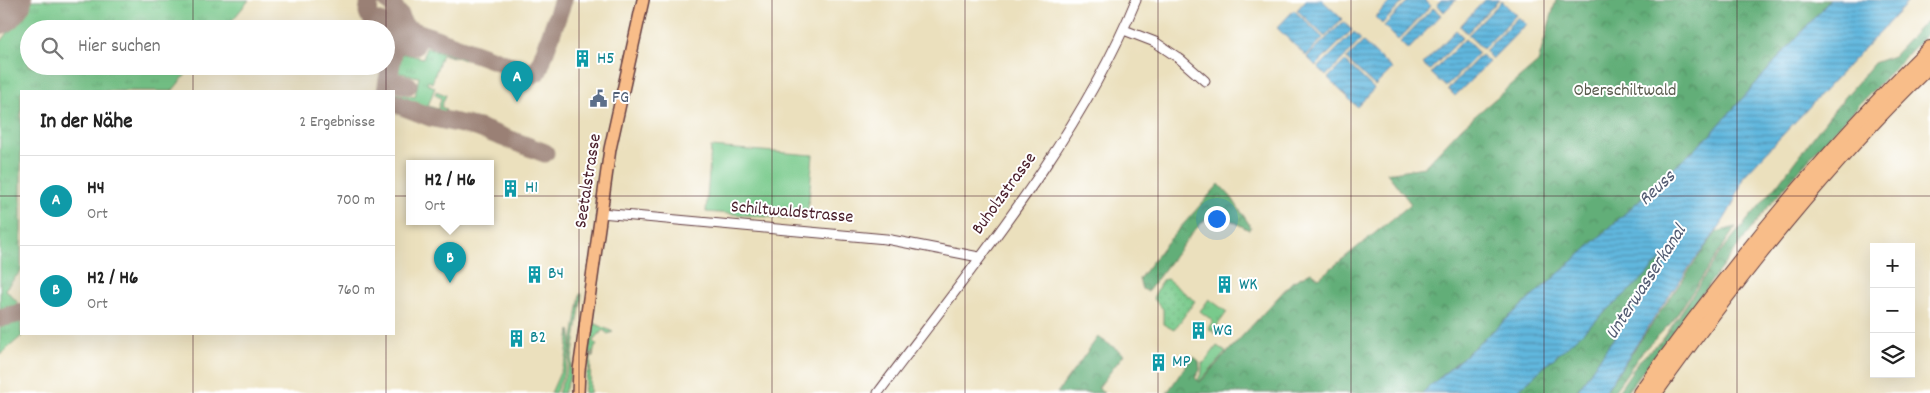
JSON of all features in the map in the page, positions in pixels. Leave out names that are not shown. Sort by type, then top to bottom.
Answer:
[{"type":"highway","points":[[1640,393],[1707,301],[1772,219],[1854,124],[1930,48]]},
{"type":"highway","points":[[1655,393],[1730,291],[1792,212],[1873,122],[1930,65]]},
{"type":"main road","name":"Seetalstrasse","points":[[578,393],[579,370],[612,143],[643,0]]},
{"type":"main road","name":"Seetalstrasse","points":[[571,393],[579,370]]},
{"type":"street","name":"Buholzstrasse","points":[[878,393],[1054,152],[1124,30],[1136,0]]},
{"type":"street","points":[[1124,30],[1155,42],[1204,81]]},
{"type":"street","name":"Schiltwaldstrasse","points":[[601,213],[886,239],[979,257]]},
{"type":"green space","points":[[33,0],[249,0],[232,20],[20,20],[20,75],[185,75],[173,90],[20,90],[20,272],[5,289],[20,305],[0,311],[0,43]]},
{"type":"green space","name":"Oberschiltwald","points":[[1556,0],[1830,0],[1709,136],[1582,253],[1422,393],[1167,393],[1191,358],[1194,357],[1199,361],[1200,370],[1195,378],[1200,382],[1292,282],[1311,272],[1319,278],[1411,204],[1387,173],[1424,167],[1462,127],[1538,62]]},
{"type":"green space","points":[[1926,21],[1930,25],[1930,34],[1926,35],[1818,148],[1768,207],[1626,393],[1617,393],[1639,361],[1664,338],[1722,250],[1777,185],[1830,115],[1874,63],[1893,56]]},
{"type":"green space","points":[[426,43],[465,56],[464,60],[426,46]]},
{"type":"green space","points":[[426,48],[453,57],[442,54],[432,83],[428,81],[427,84],[435,87],[428,106],[438,109],[441,98],[435,95],[436,91],[446,95],[441,107],[446,109],[445,113],[395,95],[395,93],[415,97],[419,77],[396,72],[400,53],[423,58]]},
{"type":"green space","points":[[711,147],[813,155],[807,220],[706,212]]},
{"type":"green space","points":[[1219,184],[1232,198],[1251,227],[1249,230],[1225,217],[1217,216],[1221,210],[1217,207],[1193,232],[1148,291],[1142,289],[1139,279],[1164,246]]},
{"type":"green space","points":[[1736,227],[1672,322],[1642,352],[1613,393],[1604,393],[1717,232]]},
{"type":"green space","points":[[1683,237],[1576,393],[1515,393],[1640,281]]},
{"type":"green space","points":[[1167,279],[1195,301],[1174,330],[1163,324],[1163,309],[1153,298],[1162,280]]},
{"type":"green space","points":[[580,294],[582,294],[569,380],[564,393],[558,393],[569,365]]},
{"type":"green space","points":[[1209,299],[1227,312],[1214,330],[1216,334],[1208,328],[1213,321],[1200,311]]},
{"type":"green space","points":[[20,318],[20,335],[23,335],[0,355],[0,324]]},
{"type":"green space","points":[[592,322],[613,332],[608,334],[603,330],[593,341],[597,345],[594,349],[593,357],[592,351],[588,356]]},
{"type":"green space","points":[[570,330],[570,354],[555,393],[551,393],[566,359]]},
{"type":"green space","points":[[1098,337],[1124,354],[1098,388],[1104,393],[1057,393]]},
{"type":"green space","points":[[1217,346],[1226,352],[1199,382],[1202,363]]},
{"type":"green space","points":[[591,354],[590,393],[584,393],[587,372],[589,372],[588,359]]},
{"type":"water","points":[[1306,0],[1322,0],[1342,19],[1325,37],[1297,10]]},
{"type":"water","points":[[1392,0],[1405,0],[1382,24],[1375,17]]},
{"type":"water","points":[[1409,0],[1425,0],[1431,6],[1398,40],[1384,26]]},
{"type":"water","points":[[1441,0],[1456,0],[1444,12],[1437,4]]},
{"type":"water","points":[[1485,0],[1499,0],[1467,33],[1460,26]]},
{"type":"water","name":"Reuss","points":[[1830,0],[1910,0],[1743,177],[1726,217],[1604,393],[1576,393],[1682,238],[1640,281],[1515,393],[1422,393],[1582,253],[1709,136]]},
{"type":"water","points":[[1502,1],[1516,15],[1483,49],[1468,35]]},
{"type":"water","points":[[1433,8],[1441,15],[1408,50],[1400,42]]},
{"type":"water","points":[[1294,10],[1323,38],[1306,56],[1277,28]]},
{"type":"water","points":[[1518,17],[1526,24],[1492,59],[1485,51]]},
{"type":"water","points":[[1343,22],[1352,30],[1316,66],[1307,57]]},
{"type":"water","points":[[1456,30],[1463,37],[1430,70],[1423,64]]},
{"type":"water","points":[[1354,32],[1361,40],[1326,76],[1318,68]]},
{"type":"water","points":[[1465,39],[1479,53],[1446,87],[1431,73]]},
{"type":"water","points":[[1363,42],[1392,69],[1375,86],[1346,59]]},
{"type":"water","points":[[1481,55],[1489,62],[1455,96],[1448,89]]},
{"type":"water","points":[[1345,61],[1374,89],[1357,107],[1328,78]]},
{"type":"taxiway","points":[[370,0],[368,12],[371,19],[374,20]]},
{"type":"taxiway","points":[[387,0],[394,7],[404,26],[408,29],[533,74],[538,71],[563,0]]},
{"type":"taxiway","points":[[395,42],[400,15]]},
{"type":"taxiway","points":[[395,42],[415,46]]},
{"type":"taxiway","points":[[386,90],[389,75]]},
{"type":"taxiway","points":[[388,81],[408,85]]},
{"type":"taxiway","points":[[395,103],[430,117],[479,128],[545,153]]},
{"type":"taxiway","points":[[0,318],[20,313]]},
{"type":"runway","points":[[0,11],[9,0]]},
{"type":"place","name":"H5","points":[[583,59]]},
{"type":"place","name":"FG","points":[[598,98]]},
{"type":"place","name":"H4","points":[[517,102]]},
{"type":"place","name":"H1","points":[[511,188]]},
{"type":"place","name":"B4","points":[[534,274]]},
{"type":"place","name":"H2 / H6","points":[[450,283]]},
{"type":"place","name":"WK","points":[[1225,285]]},
{"type":"place","name":"WG","points":[[1199,331]]},
{"type":"place","name":"B2","points":[[516,338]]},
{"type":"place","name":"MP","points":[[1158,362]]},
{"type":"water label","name":"Unterwasserkanal","points":[[1647,283]]}]
